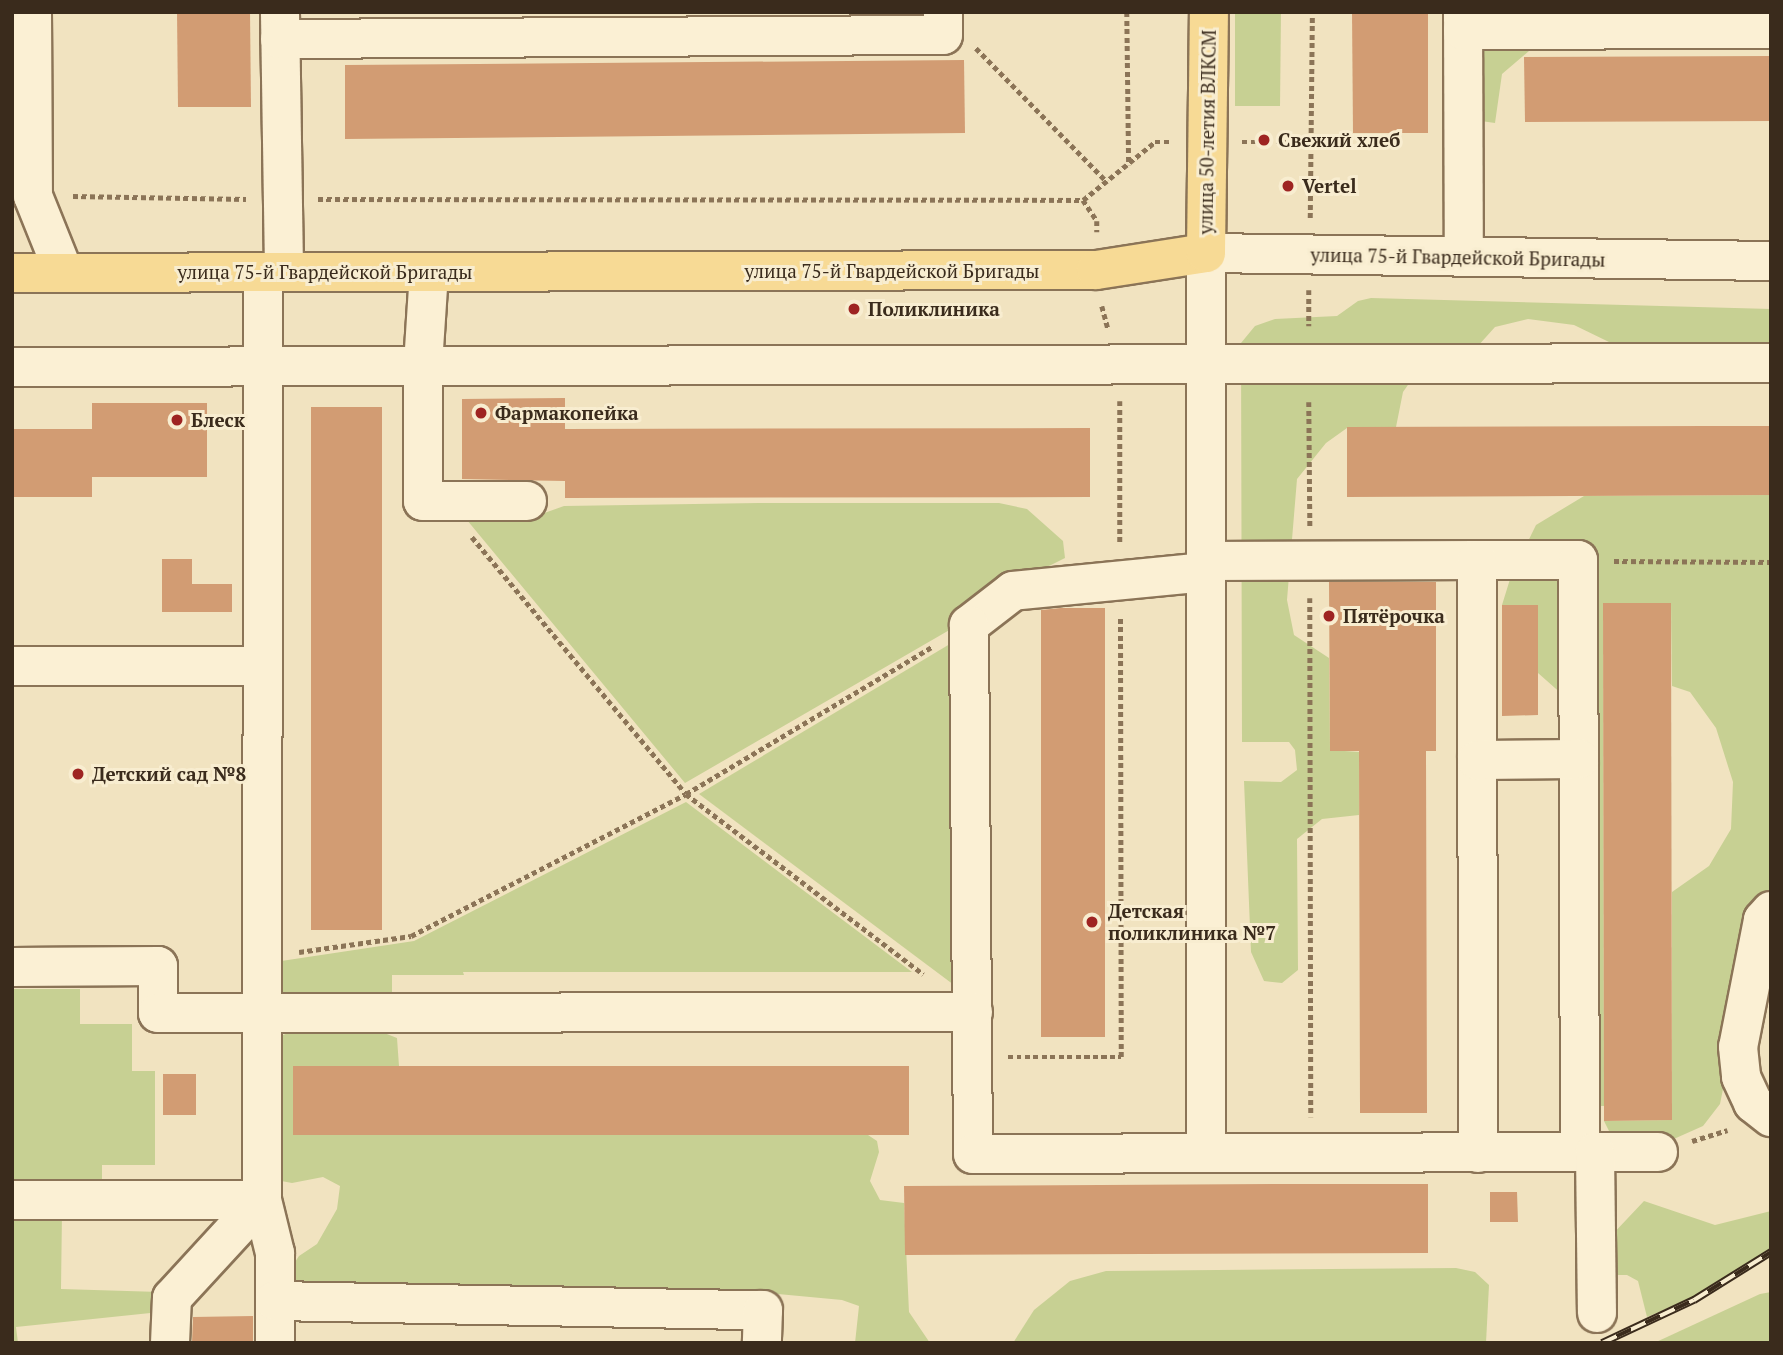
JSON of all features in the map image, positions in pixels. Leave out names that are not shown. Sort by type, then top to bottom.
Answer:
[{"type":"main road","name":"улица 50-летия ВЛКСМ","points":[[1206,253],[1209,12]]},
{"type":"main road","name":"улица 75-й Гвардейской Бригады","points":[[12,273],[1096,270],[1206,253]]},
{"type":"street","points":[[32,12],[33,196],[64,273]]},
{"type":"street","points":[[275,1343],[275,1253],[262,1200],[263,367],[282,200],[280,25],[943,35],[943,13]]},
{"type":"street","points":[[1464,257],[1463,21],[1696,21],[1771,29]]},
{"type":"street","points":[[1206,253],[1206,1153]]},
{"type":"street","name":"улица 75-й Гвардейской Бригады","points":[[1206,253],[1771,261]]},
{"type":"street","points":[[429,272],[423,366],[423,501],[527,501]]},
{"type":"street","points":[[12,367],[1771,363]]},
{"type":"street","points":[[1476,560],[1478,1153]]},
{"type":"street","points":[[1597,1312],[1588,1152],[1579,759],[1578,560],[1310,561],[1206,567],[1120,580],[1013,591],[969,625],[972,1154],[1478,1153],[1588,1152],[1658,1152]]},
{"type":"street","points":[[12,666],[262,666]]},
{"type":"street","points":[[1477,760],[1579,759]]},
{"type":"street","points":[[1762,1110],[1741,1077],[1738,1047],[1763,920],[1771,911]]},
{"type":"street","points":[[12,967],[158,966],[158,1013],[972,1012]]},
{"type":"street","points":[[12,1200],[262,1200]]},
{"type":"street","points":[[170,1343],[172,1298],[262,1200]]},
{"type":"street","points":[[275,1301],[763,1310],[762,1343]]},
{"type":"path","points":[[1127,12],[1129,164]]},
{"type":"path","points":[[1311,1153],[1309,254],[1312,12]]},
{"type":"path","points":[[943,13],[1107,182]]},
{"type":"path","points":[[1207,142],[1312,142]]},
{"type":"path","points":[[33,196],[282,200],[1083,200],[1145,152]]},
{"type":"path","points":[[972,1057],[1121,1057],[1120,364],[1096,288],[1096,270]]},
{"type":"path","points":[[443,501],[686,794],[928,978]]},
{"type":"path","points":[[1578,560],[1771,562]]},
{"type":"path","points":[[262,957],[411,936],[686,794],[969,625]]},
{"type":"path","points":[[1658,1152],[1727,1130],[1762,1110]]},
{"type":"green space","points":[[1235,12],[1281,12],[1280,106],[1235,106]]},
{"type":"green space","points":[[1470,12],[1605,49],[1529,51],[1502,74],[1495,123],[1481,121]]},
{"type":"green space","points":[[1371,298],[1771,309],[1771,379],[1635,377],[1609,342],[1574,325],[1528,319],[1495,327],[1477,347],[1431,352],[1403,392],[1396,427],[1347,428],[1326,443],[1297,479],[1287,600],[1294,635],[1329,658],[1330,750],[1359,752],[1359,815],[1322,819],[1297,839],[1298,970],[1282,983],[1264,981],[1251,952],[1244,781],[1281,782],[1297,770],[1295,750],[1289,742],[1242,742],[1241,343],[1255,326],[1275,319],[1337,316],[1358,301]]},
{"type":"green space","points":[[1771,495],[1771,991],[1752,1017],[1728,1064],[1720,1104],[1703,1126],[1676,1138],[1628,1145],[1613,1139],[1604,1121],[1672,1120],[1672,892],[1709,866],[1731,829],[1733,782],[1716,728],[1690,692],[1672,686],[1671,603],[1603,603],[1604,1106],[1598,1106],[1572,703],[1538,673],[1538,605],[1502,605],[1511,576],[1536,525],[1584,496]]},
{"type":"green space","points":[[999,503],[1027,509],[1063,541],[1065,558],[1029,576],[965,621],[685,783],[457,508],[515,512],[522,521],[564,506]]},
{"type":"green space","points":[[965,635],[958,988],[699,794]]},
{"type":"green space","points":[[686,802],[912,972],[463,972],[464,975],[392,975],[392,1008],[267,1009],[268,963],[414,941]]},
{"type":"green space","points":[[12,989],[80,989],[80,1024],[132,1024],[132,1071],[155,1071],[155,1165],[102,1165],[102,1191],[12,1191]]},
{"type":"green space","points":[[364,1025],[397,1038],[399,1066],[293,1066],[293,1135],[868,1135],[877,1141],[879,1152],[870,1181],[880,1200],[904,1203],[909,1312],[930,1343],[855,1343],[859,1306],[842,1300],[726,1289],[314,1289],[298,1285],[291,1268],[299,1256],[317,1244],[337,1209],[340,1186],[323,1177],[292,1183],[276,1180],[281,1036],[302,1027]]},
{"type":"green space","points":[[1644,1201],[1715,1225],[1771,1211],[1771,1249],[1687,1300],[1647,1317],[1638,1281],[1627,1275],[1612,1275],[1610,1237]]},
{"type":"green space","points":[[12,1212],[62,1213],[61,1289],[160,1292],[160,1312],[16,1327],[18,1343],[12,1343]]},
{"type":"green space","points":[[1456,1268],[1475,1272],[1489,1285],[1486,1343],[1013,1343],[1034,1310],[1070,1281],[1106,1271]]},
{"type":"green space","points":[[1771,1292],[1771,1343],[1654,1343],[1760,1294]]},
{"type":"building","points":[[177,12],[250,12],[251,107],[178,107]]},
{"type":"building","points":[[1352,12],[1428,12],[1428,133],[1353,133]]},
{"type":"building","points":[[1771,56],[1771,121],[1525,122],[1524,57]]},
{"type":"building","points":[[964,60],[965,133],[345,139],[345,65]]},
{"type":"building","points":[[565,398],[565,429],[1090,428],[1090,497],[565,498],[565,481],[462,479],[462,399]]},
{"type":"building","points":[[92,403],[207,403],[207,477],[92,477],[92,497],[12,497],[12,429],[92,429]]},
{"type":"building","points":[[311,407],[382,407],[382,930],[311,930]]},
{"type":"building","points":[[1771,426],[1771,495],[1347,497],[1347,427]]},
{"type":"building","points":[[162,559],[192,559],[192,584],[232,584],[232,612],[162,612]]},
{"type":"building","points":[[1329,582],[1436,582],[1436,751],[1426,751],[1427,1113],[1360,1113],[1359,751],[1330,751]]},
{"type":"building","points":[[1603,603],[1671,603],[1672,1120],[1604,1121]]},
{"type":"building","points":[[1502,605],[1538,605],[1538,715],[1502,716]]},
{"type":"building","points":[[1105,608],[1105,1037],[1041,1037],[1041,610]]},
{"type":"building","points":[[293,1066],[909,1066],[909,1135],[293,1135]]},
{"type":"building","points":[[163,1074],[196,1074],[196,1115],[163,1115]]},
{"type":"building","points":[[1428,1184],[1428,1253],[905,1255],[904,1186]]},
{"type":"building","points":[[1490,1192],[1517,1192],[1518,1222],[1490,1222]]},
{"type":"building","points":[[253,1316],[253,1343],[192,1343],[193,1317]]},
{"type":"railway","points":[[1602,1343],[1694,1300],[1771,1252]]},
{"type":"place","name":"Свежий хлеб","points":[[1264,140]]},
{"type":"place","name":"Vertel","points":[[1288,186]]},
{"type":"place","name":"Поликлиника","points":[[854,309]]},
{"type":"place","name":"Фармакопейка","points":[[481,413]]},
{"type":"place","name":"Блеск","points":[[177,420]]},
{"type":"place","name":"Пятёрочка","points":[[1329,616]]},
{"type":"place","name":"Детский сад №8","points":[[78,774]]},
{"type":"place","name":"Детская поликлиника №7","points":[[1092,922]]}]
